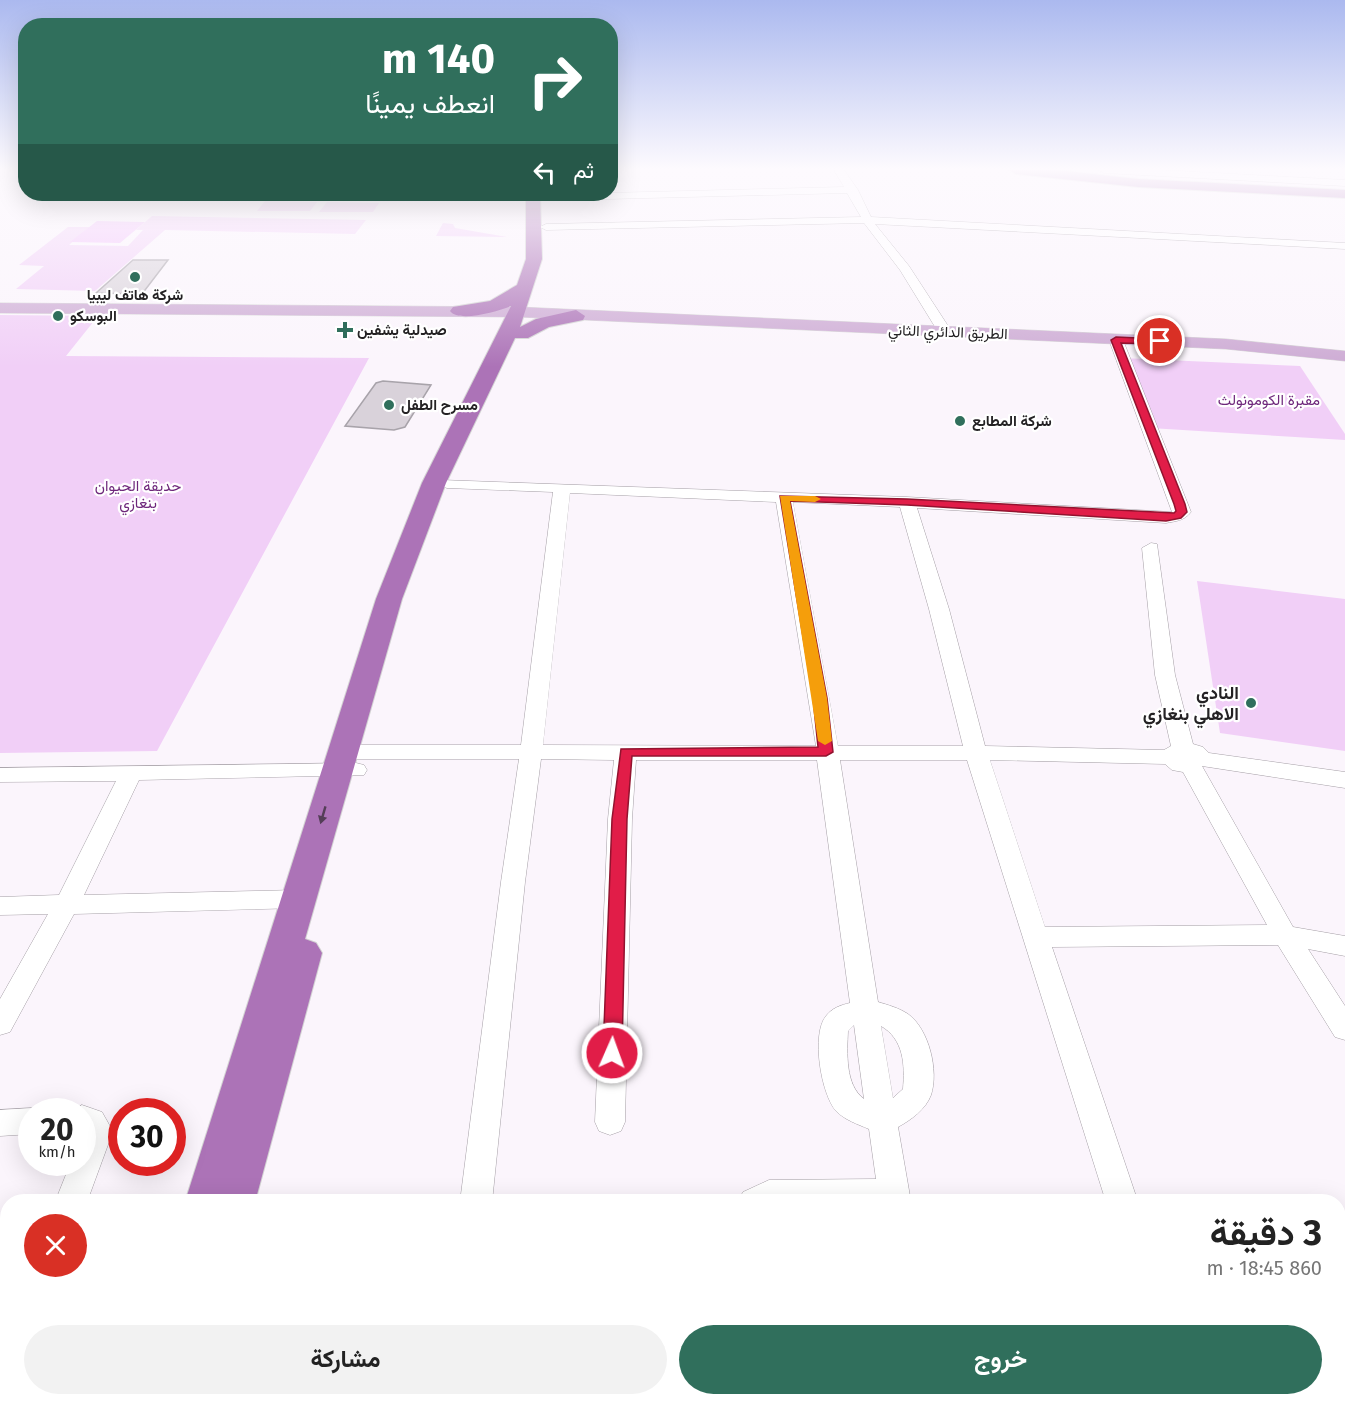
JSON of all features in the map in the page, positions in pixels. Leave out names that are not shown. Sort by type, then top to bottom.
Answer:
[{"type":"highway","points":[[234,1194],[349,761],[389,598],[422,513],[527,313],[534,259],[534,236]]},
{"type":"highway","points":[[209,1194],[298,899],[349,761],[413,572],[447,483],[527,313],[546,267],[546,236]]},
{"type":"highway","points":[[459,313],[501,305],[515,298],[527,313],[543,323],[576,316]]},
{"type":"highway","points":[[459,313],[498,325],[553,305],[576,316]]},
{"type":"main road","points":[[0,309],[527,313]]},
{"type":"main road","name":"الطريق الدائري الثاني","points":[[576,316],[1226,344],[1345,356]]},
{"type":"street","points":[[880,236],[905,269],[945,332]]},
{"type":"street","points":[[1154,236],[1345,246]]},
{"type":"street","points":[[447,483],[907,502],[1144,517],[1177,516],[1182,512],[1116,340]]},
{"type":"street","points":[[477,1194],[562,488]]},
{"type":"street","points":[[784,498],[820,698],[881,1120],[894,1194]]},
{"type":"street","points":[[907,502],[939,609],[976,753],[1119,1194]]},
{"type":"street","points":[[1151,548],[1160,640],[1171,708],[1187,758],[1285,935],[1345,1029]]},
{"type":"street","points":[[0,775],[131,774],[532,752],[826,752],[1187,758],[1345,780]]},
{"type":"street","points":[[610,1122],[620,819],[626,752]]},
{"type":"street","points":[[0,1024],[67,904],[131,774]]},
{"type":"street","points":[[0,906],[298,899]]},
{"type":"street","points":[[1035,936],[1285,935],[1345,946]]},
{"type":"street","points":[[867,1011],[892,1017],[908,1030],[916,1054],[917,1094],[900,1111],[881,1120],[862,1113],[845,1101],[840,1094],[835,1064],[835,1024],[844,1016],[867,1011]]},
{"type":"street","points":[[0,1124],[18,1122]]},
{"type":"street","points":[[74,1194],[81,1176]]},
{"type":"green space","points":[[57,236],[80,236],[69,245],[128,246],[138,236],[159,236],[95,291],[16,289],[44,266],[19,265]]},
{"type":"green space","points":[[436,236],[499,236],[507,237]]},
{"type":"green space","name":"حديقة الحيوان بنغازي","points":[[0,315],[98,316],[66,356],[369,358],[157,751],[0,753]]},
{"type":"green space","name":"مقبرة الكومونولث","points":[[1122,358],[1300,366],[1345,434],[1345,440],[1150,428]]},
{"type":"green space","points":[[1197,581],[1345,599],[1345,751],[1220,733]]},
{"type":"shaded area","points":[[78,236],[129,236],[120,243],[70,242]]},
{"type":"building","name":"شركة هاتف ليبيا","points":[[133,260],[168,260],[142,294],[96,293]]},
{"type":"building","name":"مسرح الطفل","points":[[383,381],[431,385],[405,427],[394,430],[345,426],[376,383]]},
{"type":"slow traffic","points":[[815,499],[784,498],[820,698],[825,741]]},
{"type":"place","name":"شركة هاتف ليبيا","points":[[135,277]]},
{"type":"place","name":"البوسكو","points":[[58,316]]},
{"type":"place","name":"صيدلية يشفين","points":[[345,330]]},
{"type":"place","name":"مسرح الطفل","points":[[389,405]]},
{"type":"place","name":"شركة المطابع","points":[[960,421]]},
{"type":"place","name":"النادي الاهلي بنغازي","points":[[1251,703]]},
{"type":"route","points":[[612,1053],[618,939],[620,819],[626,752],[826,752],[820,698],[784,498],[907,502],[1166,518],[1177,516],[1182,512],[1116,340],[1160,341]]}]
